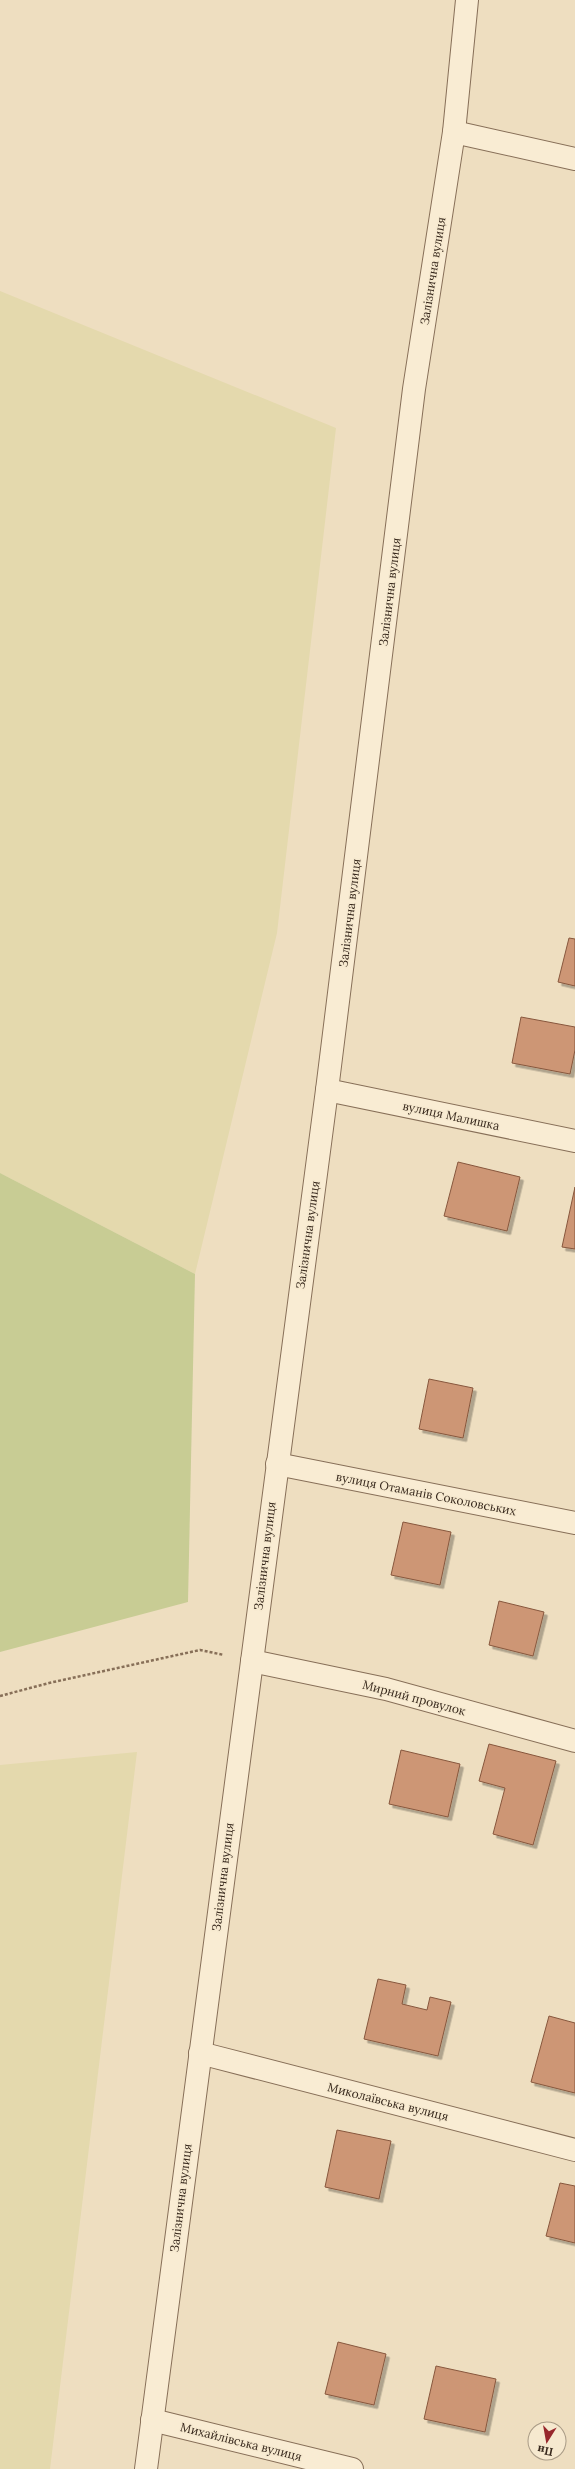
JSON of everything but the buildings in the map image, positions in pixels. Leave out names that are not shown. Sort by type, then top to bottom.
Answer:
[{"type":"street","name":"Залізнична вулиця","points":[[146,2469],[327,1090],[414,389],[454,132],[467,0]]},
{"type":"street","points":[[454,132],[575,159]]},
{"type":"street","name":"вулиця Малишка","points":[[327,1090],[575,1141]]},
{"type":"street","name":"вулиця Отаманів Соколовських","points":[[277,1464],[575,1523]]},
{"type":"street","name":"Мирний провулок","points":[[252,1661],[386,1689],[575,1741]]},
{"type":"street","name":"Миколаївська вулиця","points":[[200,2053],[575,2150]]},
{"type":"street","name":"Михайлівська вулиця","points":[[152,2420],[352,2469]]},
{"type":"path","points":[[0,1696],[48,1683],[200,1650],[252,1661]]},
{"type":"shaded area","points":[[0,291],[336,428],[277,933],[195,1274],[0,1173]]},
{"type":"shaded area","points":[[137,1752],[50,2469],[0,2469],[0,1765]]},
{"type":"green space","points":[[0,1173],[195,1274],[188,1602],[0,1652]]}]
